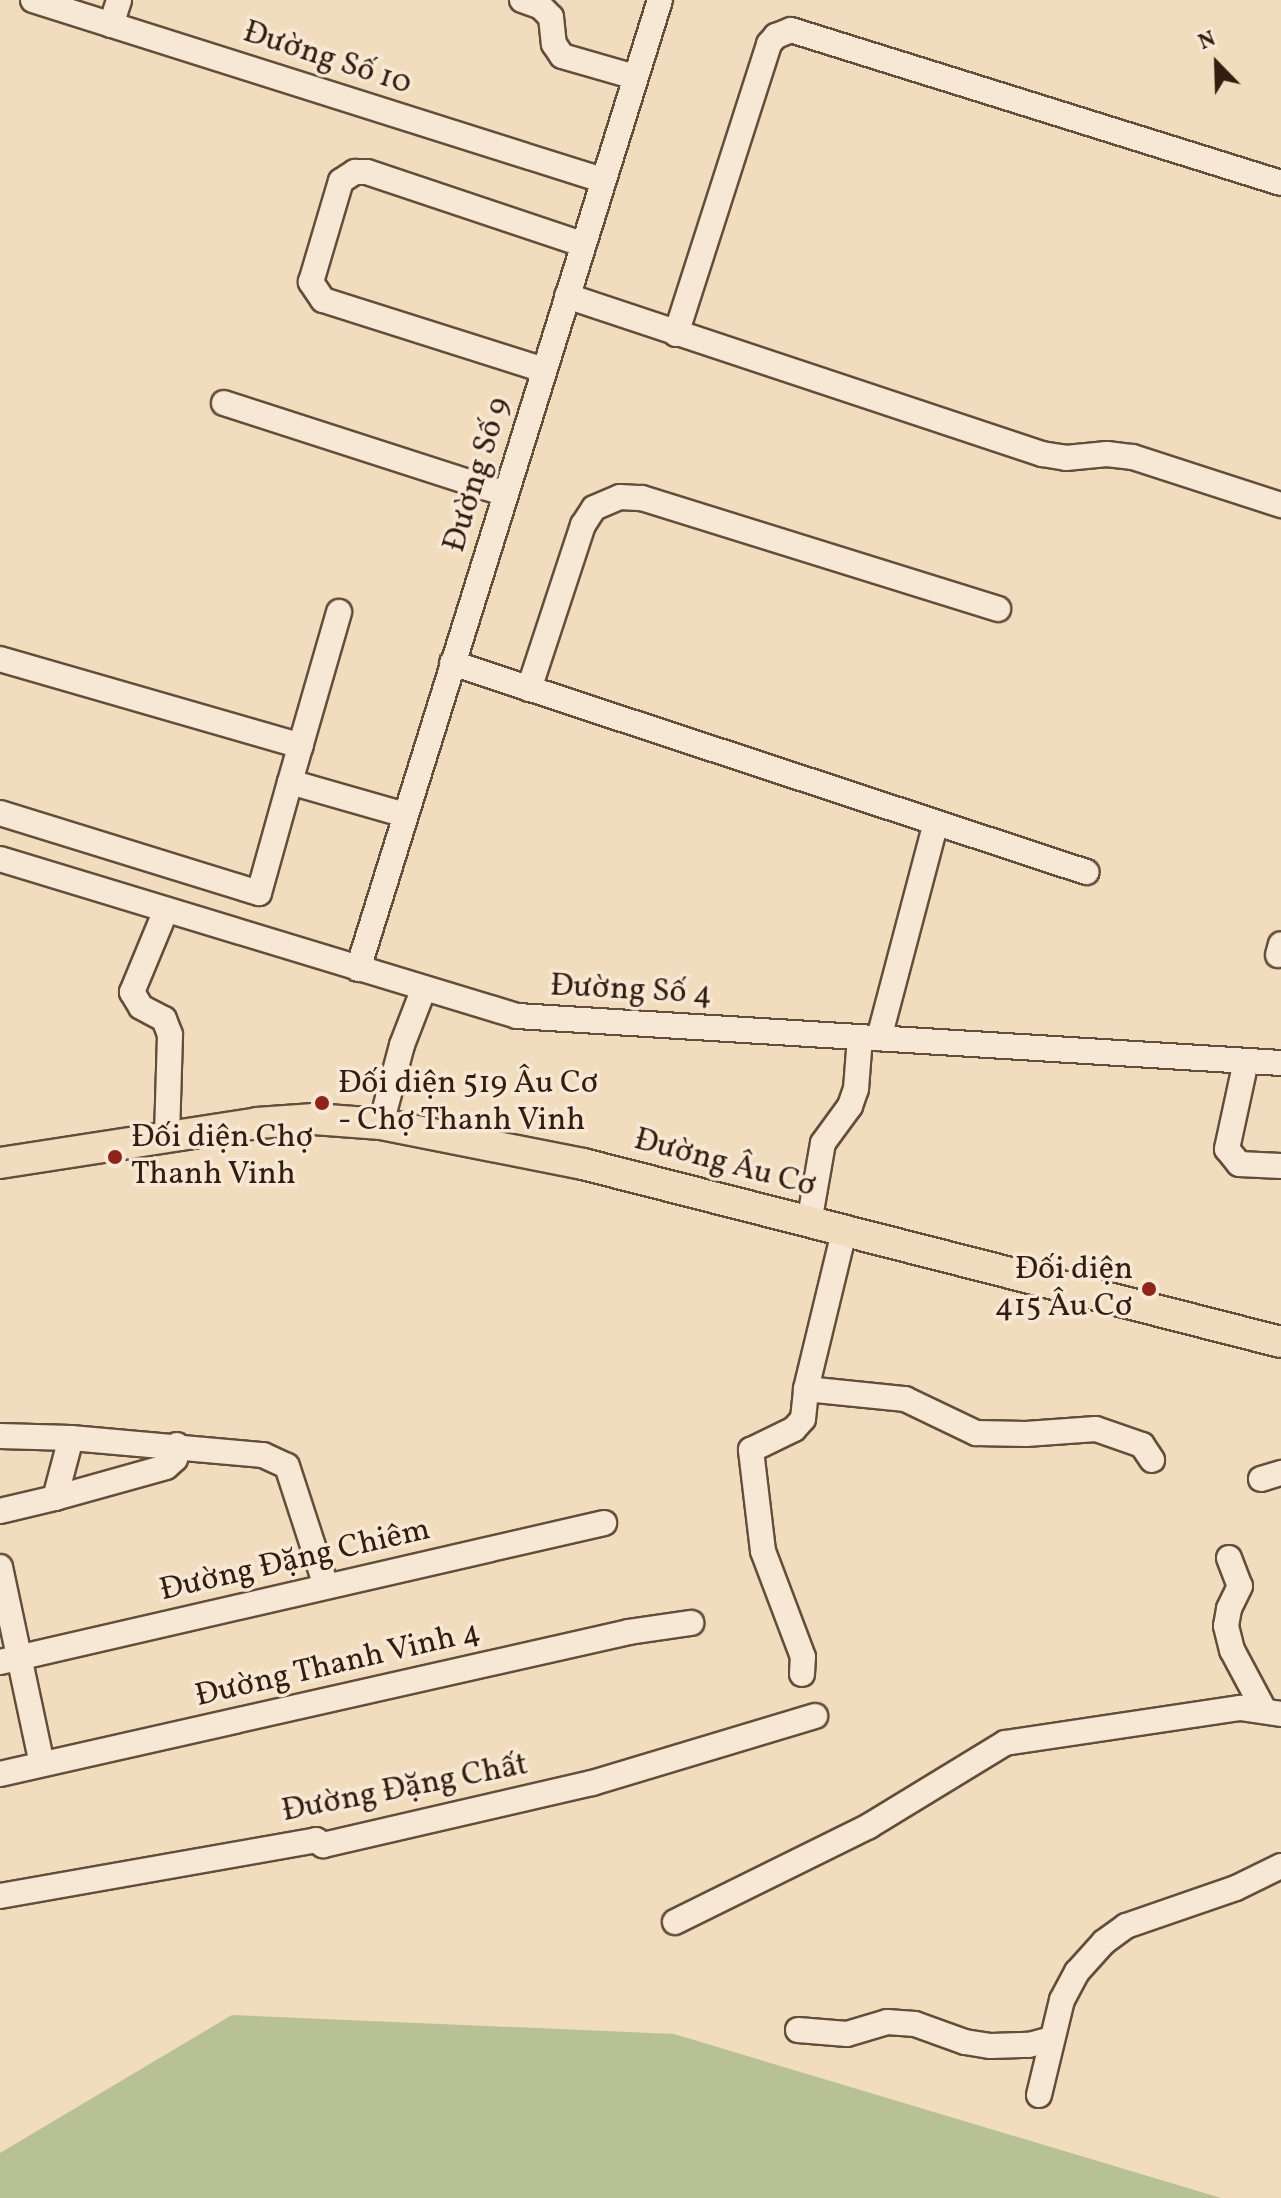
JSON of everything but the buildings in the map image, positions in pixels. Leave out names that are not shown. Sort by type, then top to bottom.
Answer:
[{"type":"main road","name":"Đường Âu Cơ","points":[[0,1163],[257,1123],[314,1119],[381,1124],[583,1164],[1281,1342]]},
{"type":"street","name":"Đường Số 10","points":[[33,0],[602,180]]},
{"type":"street","points":[[111,25],[119,0]]},
{"type":"street","points":[[522,0],[541,7],[551,17],[556,51],[562,56],[635,77]]},
{"type":"street","name":"Đường Số 9","points":[[358,969],[660,0]]},
{"type":"street","points":[[676,334],[769,44],[776,36],[791,30],[800,30],[1281,183]]},
{"type":"street","points":[[544,370],[323,300],[311,282],[341,181],[355,172],[367,172],[582,244]]},
{"type":"street","points":[[567,296],[1042,454],[1066,458],[1107,454],[1133,457],[1281,505]]},
{"type":"street","points":[[224,403],[505,494]]},
{"type":"street","points":[[529,689],[583,525],[594,508],[620,497],[642,498],[998,609]]},
{"type":"street","points":[[0,813],[259,893],[339,612]]},
{"type":"street","points":[[0,659],[301,746]]},
{"type":"street","points":[[452,663],[1086,872]]},
{"type":"street","points":[[290,782],[405,815]]},
{"type":"street","points":[[809,1223],[823,1143],[850,1106],[936,823]]},
{"type":"street","name":"Đường Số 4","points":[[0,859],[517,1016],[1281,1063]]},
{"type":"street","points":[[166,910],[132,992],[141,1007],[164,1019],[170,1035],[167,1137]]},
{"type":"street","points":[[381,1124],[402,1045],[424,988]]},
{"type":"street","points":[[1246,1061],[1227,1149],[1239,1164],[1281,1166]]},
{"type":"street","points":[[802,1674],[803,1657],[763,1551],[751,1450],[798,1424],[805,1412],[806,1389],[844,1232]]},
{"type":"street","points":[[806,1389],[905,1399],[976,1433],[1104,1430],[1142,1445],[1152,1460]]},
{"type":"street","points":[[0,1436],[248,1451],[287,1466],[326,1586]]},
{"type":"street","points":[[55,1498],[71,1438]]},
{"type":"street","points":[[0,1511],[166,1467],[175,1459],[177,1445]]},
{"type":"street","name":"Đường Đặng Chiêm","points":[[10,1660],[604,1523]]},
{"type":"street","points":[[1229,1558],[1240,1586],[1229,1609],[1226,1626],[1232,1650],[1272,1712]]},
{"type":"street","points":[[0,1567],[10,1660],[42,1764]]},
{"type":"street","name":"Đường Thanh Vinh 4","points":[[0,1774],[629,1632],[691,1623]]},
{"type":"street","points":[[675,1922],[731,1897],[782,1866],[869,1826],[1005,1743],[1240,1708],[1272,1712]]},
{"type":"street","name":"Đường Đặng Chất","points":[[0,1896],[316,1840],[323,1845],[592,1783],[815,1716]]},
{"type":"street","points":[[1039,2095],[1062,2000],[1077,1972],[1104,1942],[1126,1926],[1236,1888],[1281,1866]]},
{"type":"street","points":[[798,2030],[847,2034],[887,2022],[915,2024],[965,2042],[991,2046],[1029,2045],[1051,2039]]},
{"type":"green space","points":[[232,2015],[674,2034],[1221,2198],[0,2198],[0,2153]]},
{"type":"place","name":"Đối diện 519 Âu Cơ - Chợ Thanh Vinh","points":[[322,1103]]},
{"type":"place","name":"Đối diện Chợ Thanh Vinh","points":[[115,1157]]},
{"type":"place","name":"Đối diện 415 Âu Cơ","points":[[1149,1289]]}]
